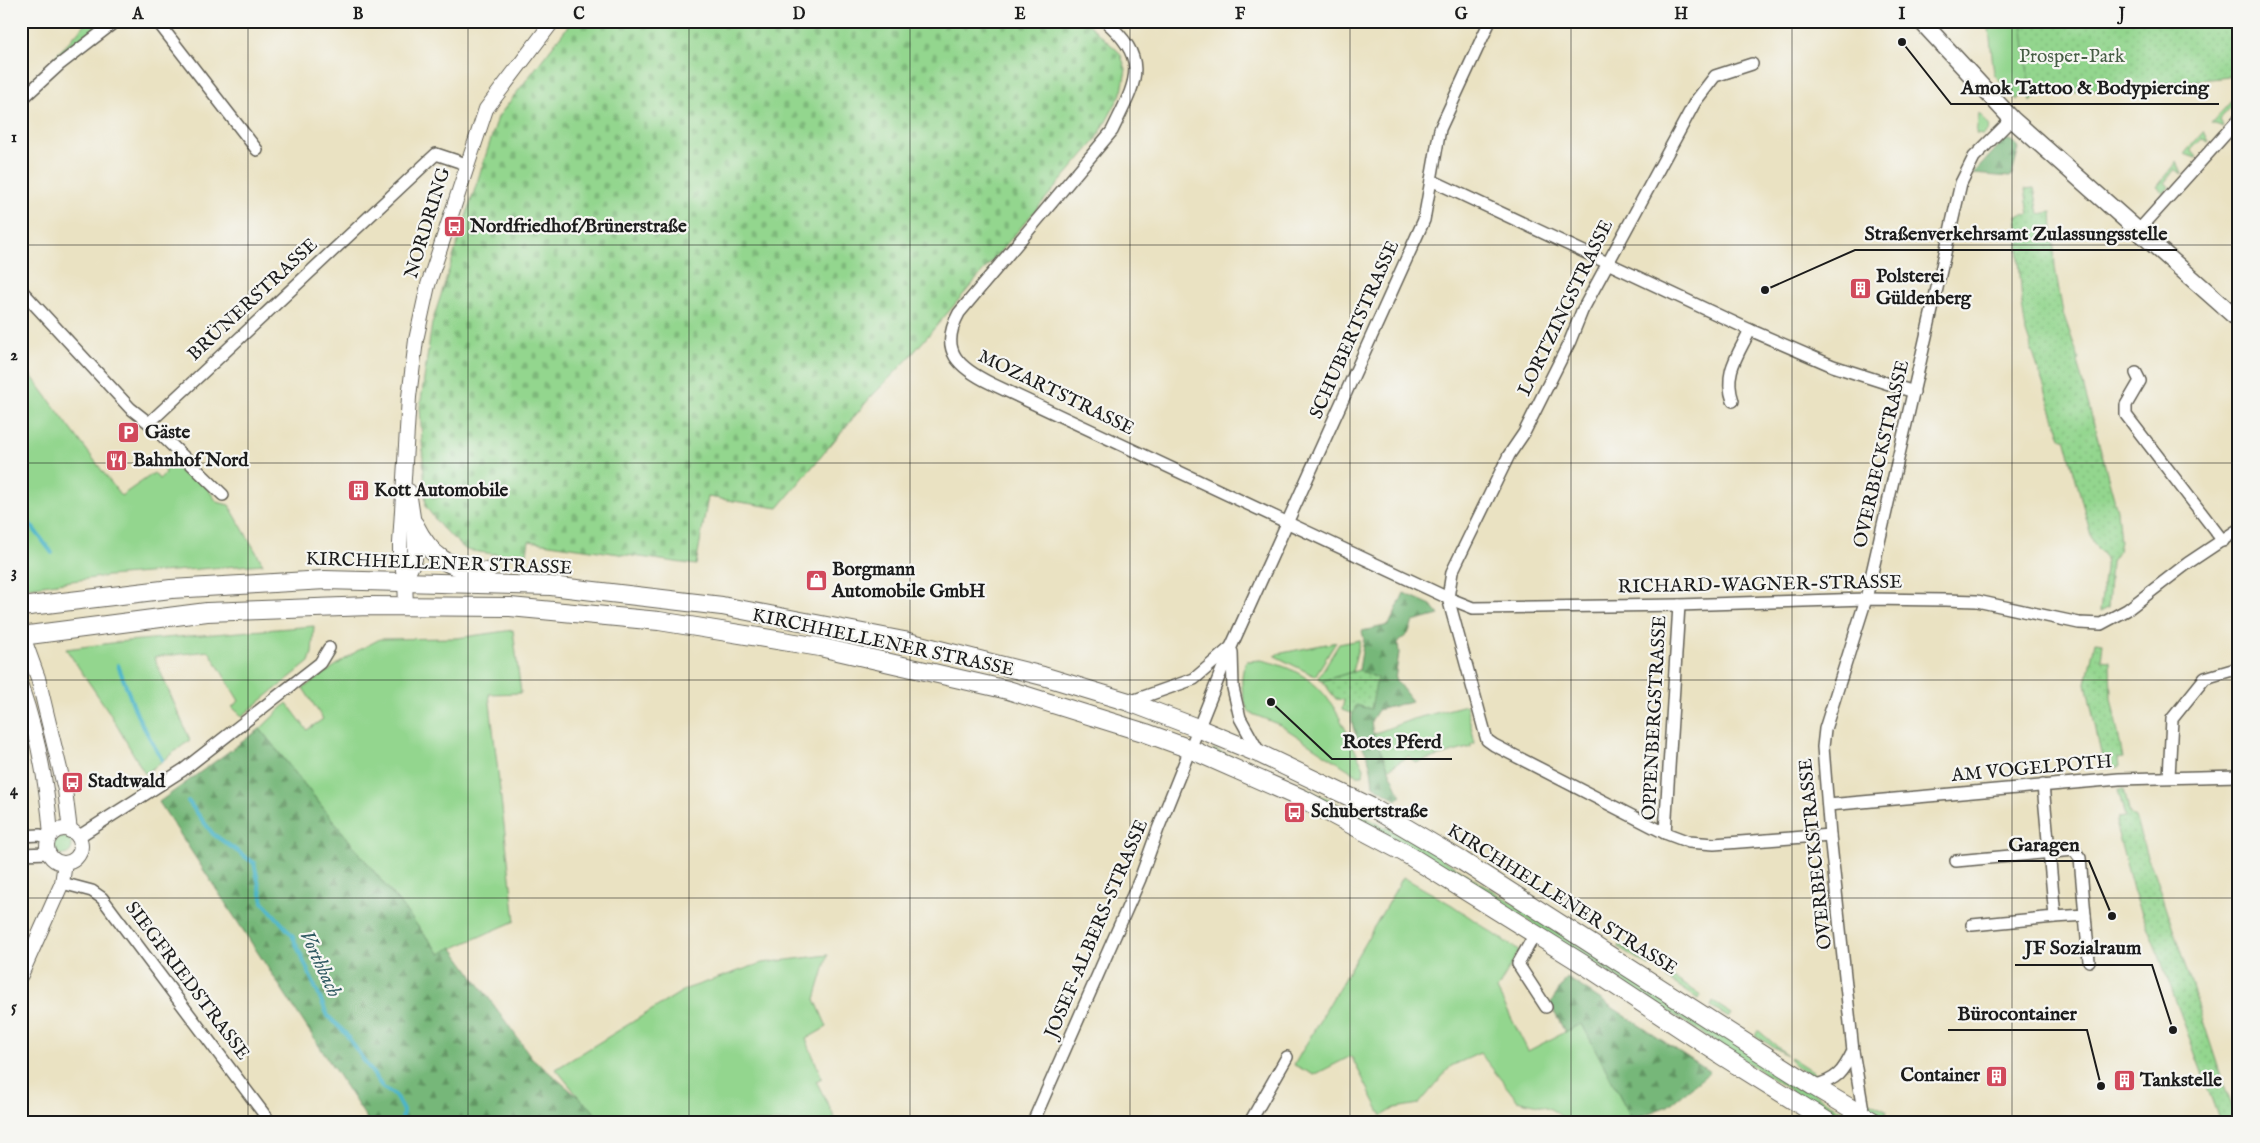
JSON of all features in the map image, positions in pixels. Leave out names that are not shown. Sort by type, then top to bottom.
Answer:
[{"type":"main road","points":[[1921,21],[2012,119],[2239,320]]},
{"type":"main road","points":[[414,524],[429,548],[446,562],[461,570],[493,573],[505,583]]},
{"type":"main road","name":"KIRCHHELLENER STRASSE","points":[[21,607],[171,589],[316,580],[505,583],[722,606],[904,641],[1043,676],[1129,702],[1200,729],[1260,754],[1370,807],[1462,861],[1813,1086],[1869,1119]]},
{"type":"main road","name":"KIRCHHELLENER STRASSE","points":[[22,634],[207,612],[406,606],[510,607],[658,621],[820,647],[1008,690],[1127,726],[1190,749],[1303,798],[1405,853],[1828,1122]]},
{"type":"street","points":[[21,100],[59,65],[116,21]]},
{"type":"street","points":[[157,21],[257,150]]},
{"type":"street","name":"NORDRING","points":[[406,606],[406,580],[400,555],[409,397],[428,285],[466,164],[486,109],[554,21]]},
{"type":"street","name":"MOZARTSTRASSE","points":[[1104,21],[1122,36],[1132,49],[1135,72],[1133,83],[1112,131],[959,313],[953,323],[951,348],[957,361],[970,374],[1288,522]]},
{"type":"street","name":"SCHUBERTSTRASSE","points":[[1200,729],[1232,647],[1424,220],[1440,129],[1490,21]]},
{"type":"street","name":"LORTZINGSTRASSE","points":[[1448,598],[1452,572],[1509,455],[1524,433],[1607,262],[1695,102],[1716,76],[1752,64]]},
{"type":"street","points":[[2138,231],[2239,118]]},
{"type":"street","name":"OVERBECKSTRASSE","points":[[1869,1119],[1853,1051],[1830,835],[1823,747],[1825,729],[1866,599],[1961,183],[1974,157],[2012,119]]},
{"type":"street","name":"BRÜNERSTRASSE","points":[[148,423],[436,154],[466,164]]},
{"type":"street","points":[[1431,180],[1750,330],[1833,366],[1914,392]]},
{"type":"street","points":[[21,290],[130,408],[223,495]]},
{"type":"street","points":[[1732,401],[1728,389],[1728,378],[1750,330]]},
{"type":"street","points":[[2136,373],[2140,380],[2126,405],[2126,415],[2148,446],[2158,453],[2223,540]]},
{"type":"street","name":"NORDRING","points":[[405,461],[414,524],[415,559],[406,580]]},
{"type":"street","name":"RICHARD-WAGNER-STRASSE","points":[[1288,522],[1473,608],[1679,605],[1866,599],[1977,601],[2079,623],[2101,624],[2127,610],[2188,563],[2239,529]]},
{"type":"street","points":[[1448,598],[1487,740],[1494,746],[1665,833],[1690,842],[1714,844],[1830,835]]},
{"type":"street","name":"OPPENBERGSTRASSE","points":[[1665,833],[1679,605]]},
{"type":"street","points":[[21,686],[37,736],[44,773],[50,836],[47,845],[49,853],[56,861],[65,863],[74,859],[80,847],[74,834],[38,678],[22,634]]},
{"type":"street","name":"SCHUBERTSTRASSE","points":[[1129,702],[1194,679],[1232,647]]},
{"type":"street","name":"SCHUBERTSTRASSE","points":[[1232,647],[1233,688],[1240,718],[1260,754]]},
{"type":"street","points":[[21,836],[50,836],[61,830],[74,834],[183,770],[320,664],[329,648]]},
{"type":"street","points":[[2170,777],[2172,719],[2206,678],[2239,668]]},
{"type":"street","points":[[1190,749],[1200,729]]},
{"type":"street","name":"JOSEF-ALBERS-STRASSE","points":[[1033,1122],[1140,879],[1190,749]]},
{"type":"street","name":"AM VOGELPOTH","points":[[1828,805],[2044,785],[2170,777],[2239,776]]},
{"type":"street","points":[[2044,785],[2055,917]]},
{"type":"street","points":[[1956,861],[2070,849],[2079,856],[2089,961]]},
{"type":"street","points":[[21,854],[49,853]]},
{"type":"street","points":[[21,975],[62,883],[65,863]]},
{"type":"street","name":"SIEGFRIEDSTRASSE","points":[[62,883],[92,891],[102,898],[270,1122]]},
{"type":"street","points":[[1972,924],[2085,914]]},
{"type":"street","points":[[1535,934],[1518,964],[1546,1007]]},
{"type":"street","points":[[1813,1086],[1826,1083],[1844,1070],[1853,1051]]},
{"type":"street","points":[[1250,1122],[1287,1057]]},
{"type":"green space","points":[[88,21],[105,21],[51,63],[51,61]]},
{"type":"green space","points":[[572,21],[1085,21],[1120,53],[1126,69],[1122,92],[1096,140],[908,359],[869,399],[778,508],[708,497],[696,565],[529,541],[526,559],[466,550],[442,528],[426,507],[420,407],[432,323],[498,117]]},
{"type":"green space","points":[[1988,21],[2022,21],[2030,84],[2017,100],[1994,74]]},
{"type":"green space","name":"Prosper-Park","points":[[2022,21],[2239,21],[2239,76],[2052,95],[2047,84],[2031,102]]},
{"type":"green space","points":[[2239,93],[2239,97],[2233,104],[2238,110],[2236,113],[2230,108],[2219,120],[2223,127],[2211,123]]},
{"type":"green space","points":[[1979,113],[1989,125],[1988,130],[1983,135],[1976,134]]},
{"type":"green space","points":[[2204,131],[2209,142],[2202,139],[2191,150],[2197,157],[2184,154]]},
{"type":"green space","points":[[2004,140],[2009,140],[2019,148],[2012,175],[2010,177],[1973,174]]},
{"type":"green space","points":[[2177,162],[2182,174],[2175,169],[2165,182],[2169,187],[2164,193],[2157,187]]},
{"type":"green space","points":[[2034,188],[2039,214],[2052,212],[2055,268],[2063,313],[2079,359],[2077,362],[2117,510],[2120,541],[2118,551],[2111,561],[2108,608],[2100,612],[2106,558],[2093,543],[2065,438],[2061,438],[2026,332],[2022,305],[2017,216],[2029,214],[2025,189]]},
{"type":"green space","points":[[21,362],[121,496],[154,473],[159,479],[166,473],[162,467],[173,460],[201,479],[217,502],[229,505],[263,564],[108,576],[21,588]]},
{"type":"green space","points":[[1404,593],[1431,605],[1439,615],[1413,622],[1408,634],[1398,642],[1399,653],[1395,679],[1412,701],[1378,710],[1371,721],[1373,734],[1401,796],[1397,800],[1373,785],[1368,757],[1355,732],[1352,719],[1356,705],[1365,708],[1377,678],[1359,670],[1364,639],[1362,631],[1389,625]]},
{"type":"green space","points":[[314,626],[312,653],[309,662],[242,716],[232,707],[239,701],[209,651],[154,657],[190,740],[145,774],[109,712],[66,649],[127,641]]},
{"type":"green space","points":[[513,630],[521,693],[489,694],[515,921],[440,954],[260,729],[287,703],[307,730],[323,719],[303,688],[357,651],[380,639],[457,638]]},
{"type":"green space","points":[[1360,640],[1352,672],[1322,681],[1318,678],[1339,644]]},
{"type":"green space","points":[[1336,642],[1315,676],[1275,656],[1277,654]]},
{"type":"green space","points":[[2095,642],[2103,643],[2101,660],[2110,661],[2111,698],[2123,758],[2118,759],[2119,767],[2104,768],[2086,683]]},
{"type":"green space","points":[[1261,660],[1302,675],[1317,686],[1328,699],[1346,730],[1364,768],[1363,775],[1357,775],[1280,725],[1250,713],[1243,695],[1242,680],[1244,666],[1247,661]]},
{"type":"green space","points":[[1359,670],[1377,678],[1371,709],[1356,705],[1353,714],[1342,710],[1344,700],[1336,699],[1322,681]]},
{"type":"green space","points":[[1466,705],[1475,743],[1471,744],[1471,747],[1415,763],[1409,756],[1388,769],[1373,734],[1413,719]]},
{"type":"green space","points":[[260,729],[440,954],[452,947],[532,1058],[590,1107],[602,1122],[369,1122],[159,802]]},
{"type":"green space","points":[[1213,749],[1301,786],[1414,841],[1860,1122],[1843,1122],[1796,1094],[1437,862],[1346,813],[1213,751]]},
{"type":"green space","points":[[2118,789],[2124,789],[2130,814],[2135,818],[2148,859],[2155,873],[2223,1082],[2238,1122],[2220,1122],[2134,893],[2116,826],[2118,818],[2125,817]]},
{"type":"green space","points":[[63,837],[69,840],[72,846],[69,852],[63,855],[57,852],[54,846],[57,840]]},
{"type":"green space","points":[[1403,877],[1452,905],[1519,951],[1497,990],[1528,1051],[1582,1023],[1632,1119],[1624,1122],[1567,1122],[1549,1108],[1517,1100],[1480,1053],[1451,1066],[1419,1104],[1395,1108],[1382,1116],[1351,1056],[1314,1075],[1294,1065]]},
{"type":"green space","points":[[1619,945],[1652,964],[1649,966],[1618,947]]},
{"type":"green space","points":[[828,955],[815,999],[827,1027],[806,1039],[822,1078],[816,1081],[837,1122],[599,1122],[556,1069],[686,989],[762,963]]},
{"type":"green space","points":[[1666,973],[1701,996],[1698,999],[1665,977]]},
{"type":"green space","points":[[1567,978],[1710,1072],[1668,1106],[1632,1119],[1582,1024],[1565,1032],[1550,1004]]},
{"type":"green space","points":[[1713,1002],[1732,1014],[1729,1018],[1711,1007]]},
{"type":"green space","points":[[1757,1031],[1759,1031],[1787,1055],[1755,1036]]},
{"type":"green space","points":[[1790,1057],[1821,1077],[1803,1071]]},
{"type":"green space","points":[[1868,1101],[1887,1110],[1885,1119],[1874,1111]]},
{"type":"waterway","name":"Vorthbach","points":[[21,512],[52,553]]},
{"type":"waterway","name":"Vorthbach","points":[[118,665],[137,715],[162,760]]},
{"type":"waterway","name":"Vorthbach","points":[[188,801],[213,834],[254,863],[263,902],[292,935],[328,1016],[345,1033],[383,1088],[395,1095],[403,1111],[402,1122]]},
{"type":"place","name":"Amok Tattoo & Bodypiercing","points":[[1902,42]]},
{"type":"place","name":"Nordfriedhof/Brünerstraße","points":[[454,227]]},
{"type":"place","name":"Polsterei Güldenberg","points":[[1860,288]]},
{"type":"place","name":"Straßenverkehrsamt Zulassungsstelle","points":[[1765,290]]},
{"type":"place","name":"Gäste","points":[[129,433]]},
{"type":"place","name":"Bahnhof Nord","points":[[117,461]]},
{"type":"place","name":"Kott Automobile","points":[[358,491]]},
{"type":"place","name":"Borgmann Automobile GmbH","points":[[816,581]]},
{"type":"place","name":"Rotes Pferd","points":[[1271,702]]},
{"type":"place","name":"Stadtwald","points":[[72,782]]},
{"type":"place","name":"Schubertstraße","points":[[1295,812]]},
{"type":"place","name":"Garagen","points":[[2112,916]]},
{"type":"place","name":"JF Sozialraum","points":[[2173,1030]]},
{"type":"place","name":"Container","points":[[1996,1076]]},
{"type":"place","name":"Tankstelle","points":[[2124,1081]]},
{"type":"place","name":"Bürocontainer","points":[[2101,1086]]}]
